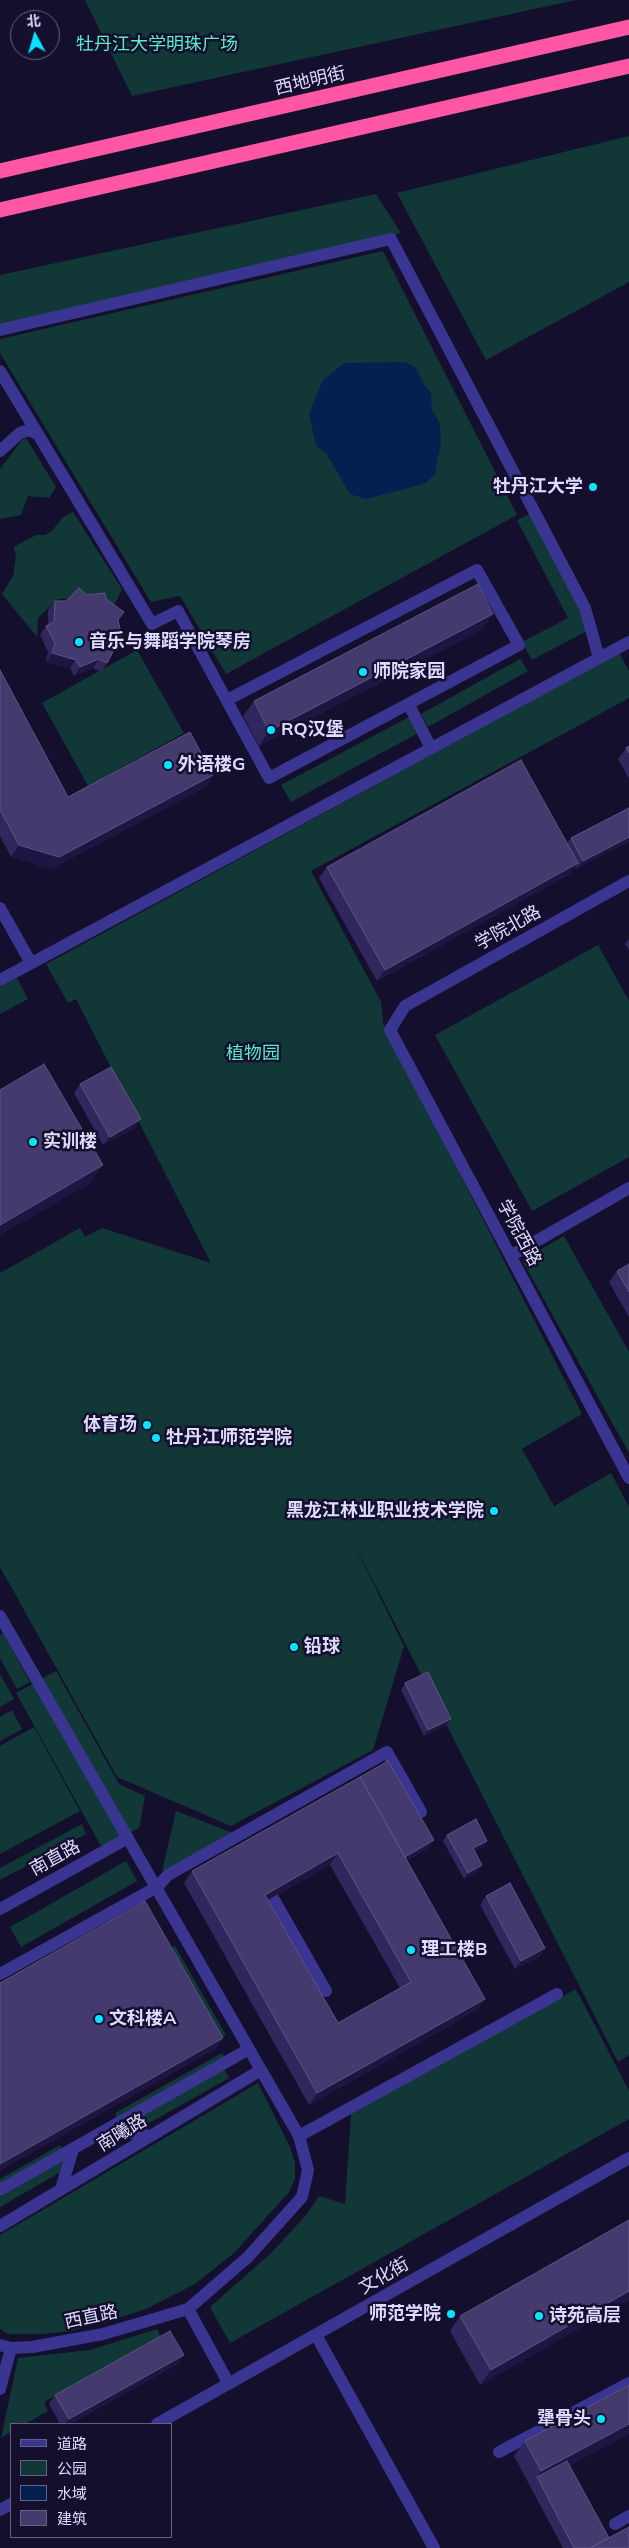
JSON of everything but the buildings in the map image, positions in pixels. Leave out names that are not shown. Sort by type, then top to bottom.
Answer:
[{"type":"highway","name":"西地明街","points":[[0,171],[629,27]]},
{"type":"highway","points":[[0,210],[629,66]]},
{"type":"street","points":[[0,330],[391,239],[585,608],[599,658]]},
{"type":"street","points":[[0,371],[152,624],[178,610],[269,778],[409,706],[519,645],[477,570],[227,700]]},
{"type":"street","points":[[0,451],[20,433],[29,430],[37,434]]},
{"type":"street","points":[[0,980],[629,642]]},
{"type":"street","points":[[409,706],[431,748]]},
{"type":"street","name":"学院北路","points":[[405,1006],[629,881]]},
{"type":"street","points":[[0,908],[31,963]]},
{"type":"street","name":"学院西路","points":[[405,1006],[390,1030],[623,1453],[629,1478]]},
{"type":"street","points":[[512,1254],[629,1188]]},
{"type":"street","points":[[0,1616],[157,1886],[299,2136],[308,2170],[302,2197],[248,2256],[188,2309],[229,2384]]},
{"type":"street","points":[[0,1974],[157,1886],[168,1875],[387,1752],[421,1812]]},
{"type":"street","points":[[237,1836],[245,1849]]},
{"type":"street","name":"南直路","points":[[0,1909],[128,1838]]},
{"type":"street","points":[[269,1891],[326,1991]]},
{"type":"street","points":[[299,2136],[557,1994]]},
{"type":"street","points":[[0,2190],[249,2049]]},
{"type":"street","name":"南曦路","points":[[0,2226],[261,2070]]},
{"type":"street","points":[[108,2129],[151,2136]]},
{"type":"street","points":[[61,2189],[73,2149]]},
{"type":"street","name":"文化街","points":[[159,2423],[629,2158]]},
{"type":"street","name":"西直路","points":[[5,2346],[32,2347],[103,2334],[188,2309]]},
{"type":"street","points":[[316,2335],[434,2548]]},
{"type":"street","points":[[0,2389],[5,2346]]},
{"type":"street","points":[[499,2452],[629,2383]]},
{"type":"street","points":[[615,2524],[629,2516]]},
{"type":"green space","name":"牡丹江大学明珠广场","points":[[85,0],[576,0],[132,96]]},
{"type":"green space","points":[[629,136],[629,282],[486,360],[397,193]]},
{"type":"green space","points":[[376,194],[401,233],[0,325],[0,275]]},
{"type":"green space","points":[[383,251],[517,515],[226,674],[180,596],[151,602],[0,353],[0,339]]},
{"type":"green space","points":[[26,438],[56,487],[49,498],[28,496],[21,515],[0,519],[0,469],[22,440]]},
{"type":"green space","points":[[73,512],[122,589],[112,610],[105,598],[58,599],[38,618],[37,637],[2,594],[13,576],[16,557],[14,547],[36,535],[44,535],[52,531],[62,518]]},
{"type":"green space","points":[[530,514],[581,610],[587,631],[532,660],[522,642],[568,618],[517,520]]},
{"type":"green space","points":[[137,650],[184,733],[88,786],[42,703]]},
{"type":"green space","name":"植物园","points":[[619,653],[629,671],[629,698],[311,871],[381,1002],[383,1023],[582,1414],[522,1449],[554,1506],[611,1473],[629,1507],[629,2055],[618,2062],[350,1535],[404,1646],[373,1750],[231,1826],[117,1777],[0,1567],[0,1273],[80,1228],[85,1237],[102,1228],[211,1263],[76,999],[68,1003],[46,964]]},
{"type":"green space","points":[[520,659],[528,671],[428,727],[421,714]]},
{"type":"green space","points":[[409,717],[418,733],[291,802],[281,785]]},
{"type":"green space","points":[[598,945],[629,1001],[629,1157],[532,1211],[435,1035]]},
{"type":"green space","points":[[17,978],[28,999],[0,1014],[0,987]]},
{"type":"green space","points":[[564,1236],[629,1352],[629,1453],[522,1260]]},
{"type":"green space","points":[[3,1633],[30,1682],[17,1689],[0,1658],[0,1635]]},
{"type":"green space","points":[[56,1671],[119,1784],[145,1796],[139,1828],[102,1848],[16,1693]]},
{"type":"green space","points":[[0,1674],[14,1699],[0,1707]]},
{"type":"green space","points":[[12,1710],[22,1729],[0,1741],[0,1717]]},
{"type":"green space","points":[[34,1727],[80,1811],[0,1854],[0,1746]]},
{"type":"green space","points":[[176,1811],[233,1833],[162,1872]]},
{"type":"green space","points":[[82,1824],[86,1834],[0,1880],[0,1868]]},
{"type":"green space","points":[[126,1861],[137,1881],[21,1947],[10,1927]]},
{"type":"green space","points":[[175,1946],[226,2035],[218,2040],[167,1951]]},
{"type":"green space","points":[[576,1989],[629,2091],[629,2119],[230,2343],[210,2307],[271,2253],[307,2214],[319,2196],[345,2204],[351,2114]]},
{"type":"green space","points":[[222,2053],[225,2058],[117,2118],[115,2113]]},
{"type":"green space","points":[[223,2067],[229,2078],[128,2135],[123,2125]]},
{"type":"green space","points":[[258,2083],[290,2147],[295,2163],[295,2179],[289,2192],[234,2253],[195,2284],[146,2309],[71,2331],[43,2334],[8,2334],[0,2329],[0,2235]]},
{"type":"green space","points":[[60,2145],[63,2149],[0,2185],[0,2179]]},
{"type":"green space","points":[[67,2159],[71,2166],[0,2207],[0,2197]]},
{"type":"green space","points":[[157,2329],[161,2338],[44,2402],[48,2411],[27,2423],[10,2423],[10,2433],[1,2438],[18,2358],[90,2350]]},
{"type":"water","points":[[405,362],[416,368],[425,386],[431,392],[432,410],[440,424],[441,442],[435,474],[424,484],[366,499],[350,494],[326,453],[316,446],[309,414],[323,380],[344,363]]},
{"type":"place","name":"牡丹江大学","points":[[593,487]]},
{"type":"place","name":"音乐与舞蹈学院琴房","points":[[79,642]]},
{"type":"place","name":"师院家园","points":[[363,672]]},
{"type":"place","name":"RQ汉堡","points":[[271,730]]},
{"type":"place","name":"外语楼G","points":[[168,765]]},
{"type":"place","name":"实训楼","points":[[33,1142]]},
{"type":"place","name":"体育场","points":[[147,1425]]},
{"type":"place","name":"牡丹江师范学院","points":[[156,1438]]},
{"type":"place","name":"黑龙江林业职业技术学院","points":[[494,1511]]},
{"type":"place","name":"铅球","points":[[294,1647]]},
{"type":"place","name":"理工楼B","points":[[411,1950]]},
{"type":"place","name":"文科楼A","points":[[99,2019]]},
{"type":"place","name":"师范学院","points":[[451,2314]]},
{"type":"place","name":"诗苑高层","points":[[539,2316]]},
{"type":"place","name":"犟骨头","points":[[601,2419]]}]
